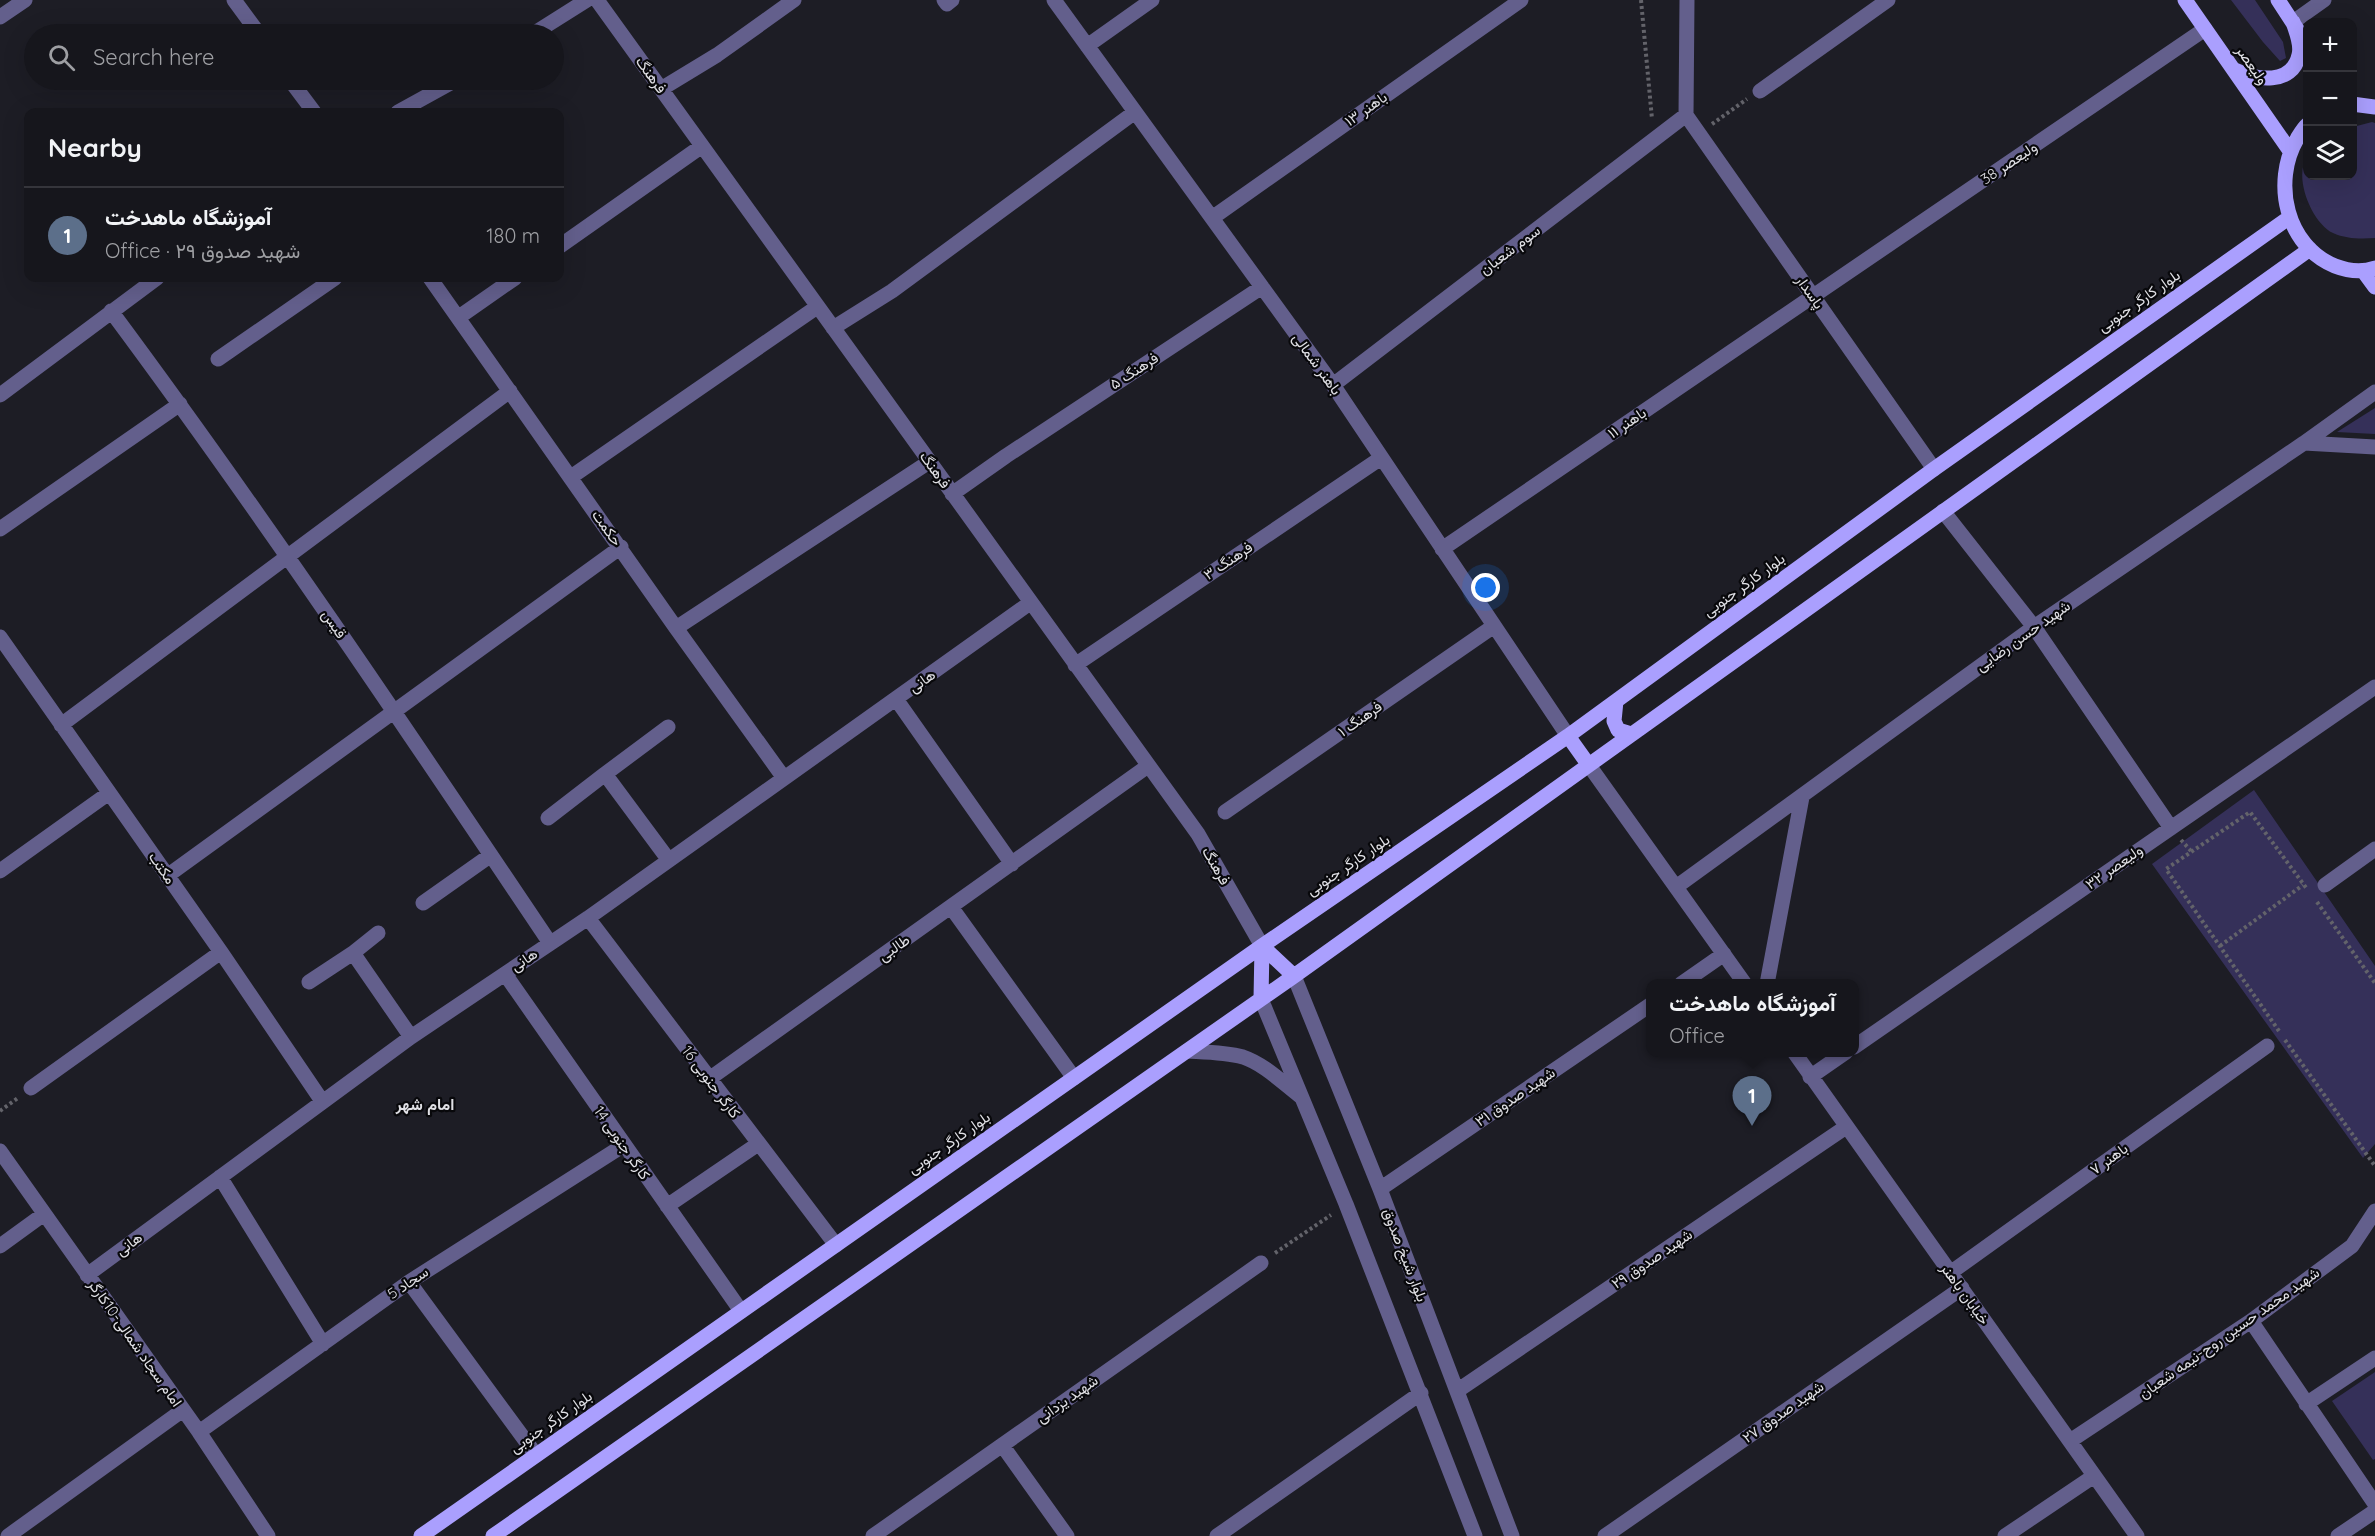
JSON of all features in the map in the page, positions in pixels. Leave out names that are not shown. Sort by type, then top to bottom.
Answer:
[{"type":"main road","name":"ولیعصر","points":[[2185,0],[2290,151]]},
{"type":"main road","points":[[2278,0],[2303,37]]},
{"type":"main road","points":[[2233,69],[2251,78],[2268,79],[2283,75],[2295,65],[2300,53],[2299,40],[2293,22]]},
{"type":"main road","points":[[2357,105],[2375,107]]},
{"type":"main road","points":[[2306,126],[2290,151],[2285,173],[2285,195],[2290,217],[2298,234],[2310,249],[2326,262],[2345,270],[2369,270],[2375,286]]},
{"type":"main road","name":"بلوار کارگر جنوبی","points":[[421,1536],[1074,1077],[1568,736],[1934,469],[2290,217]]},
{"type":"main road","points":[[493,1536],[1294,976],[2310,249]]},
{"type":"main road","points":[[1616,701],[1614,721],[1618,730],[1631,734]]},
{"type":"main road","points":[[1568,736],[1588,764]]},
{"type":"main road","points":[[1262,946],[1294,976]]},
{"type":"main road","points":[[1261,999],[1262,946]]},
{"type":"street","points":[[0,17],[25,0]]},
{"type":"street","points":[[549,24],[588,0]]},
{"type":"street","name":"فرهنگ","points":[[597,0],[1197,834],[1262,946]]},
{"type":"street","points":[[661,89],[717,55],[794,0]]},
{"type":"street","points":[[944,0],[947,4],[952,0]]},
{"type":"street","name":"باهنر شمالی","points":[[1054,0],[1333,385],[1568,736]]},
{"type":"street","points":[[1087,46],[1152,0]]},
{"type":"street","name":"باهنر ۱۳","points":[[1212,218],[1521,0]]},
{"type":"street","points":[[1686,115],[1687,0]]},
{"type":"street","points":[[1760,91],[1888,0]]},
{"type":"street","points":[[2293,22],[2324,0]]},
{"type":"street","points":[[236,1],[252,24]]},
{"type":"street","name":"ولیعصر 38","points":[[1812,297],[2205,29]]},
{"type":"street","points":[[298,90],[311,108]]},
{"type":"street","points":[[405,108],[438,90]]},
{"type":"street","points":[[833,328],[891,291],[1135,112]]},
{"type":"street","name":"سوم شعبان","points":[[1333,385],[1686,115]]},
{"type":"street","name":"پاسدار","points":[[1686,115],[1934,469]]},
{"type":"street","points":[[564,243],[702,146]]},
{"type":"street","points":[[0,395],[151,282]]},
{"type":"street","points":[[218,359],[329,282]]},
{"type":"street","name":"حکمت","points":[[433,282],[784,778]]},
{"type":"street","points":[[459,317],[509,282]]},
{"type":"street","name":"فرهنگ ۵","points":[[952,494],[1262,287]]},
{"type":"street","name":"باهنر ۱۱","points":[[1442,549],[1812,297]]},
{"type":"street","points":[[571,477],[817,307]]},
{"type":"street","name":"قیس","points":[[111,311],[180,404],[394,710],[550,943]]},
{"type":"street","points":[[61,725],[235,598],[510,391]]},
{"type":"street","name":"شهید حسن رضایی","points":[[1676,887],[2034,627],[2375,392]]},
{"type":"street","points":[[0,529],[180,404]]},
{"type":"street","points":[[2304,443],[2375,447]]},
{"type":"street","name":"فرهنگ ۳","points":[[1075,665],[1381,458]]},
{"type":"street","points":[[676,628],[929,462]]},
{"type":"street","points":[[1943,511],[2034,627],[2171,828]]},
{"type":"street","points":[[167,876],[621,547]]},
{"type":"street","name":"هانی","points":[[87,1275],[411,1037],[588,918],[1030,603]]},
{"type":"street","name":"فرهنگ ۱","points":[[1225,812],[1494,626]]},
{"type":"street","name":"مکتب","points":[[0,637],[221,952],[322,1101]]},
{"type":"street","name":"ولیعصر ۳۲","points":[[1859,1044],[2375,687]]},
{"type":"street","points":[[896,699],[1012,864]]},
{"type":"street","points":[[548,818],[668,727]]},
{"type":"street","points":[[1588,764],[1742,979]]},
{"type":"street","name":"طالبی","points":[[709,1079],[1148,766]]},
{"type":"street","points":[[605,774],[668,859]]},
{"type":"street","points":[[0,871],[109,793]]},
{"type":"street","points":[[1768,979],[1802,797]]},
{"type":"street","points":[[2325,885],[2375,849]]},
{"type":"street","points":[[423,903],[491,855]]},
{"type":"street","points":[[951,907],[1074,1077]]},
{"type":"street","name":"کارگر جنوبی 16","points":[[588,918],[836,1245]]},
{"type":"street","points":[[309,982],[353,953],[378,933]]},
{"type":"street","points":[[31,1088],[221,952]]},
{"type":"street","points":[[353,953],[411,1037]]},
{"type":"street","points":[[1688,979],[1724,954]]},
{"type":"street","name":"کارگر جنوبی 14","points":[[505,974],[741,1311]]},
{"type":"street","name":"بلوار شیخ صدوق","points":[[1294,976],[1380,1190],[1512,1536]]},
{"type":"street","points":[[1261,999],[1346,1204],[1476,1536]]},
{"type":"street","name":"شهید صدوق ۳۱","points":[[1380,1190],[1646,1008]]},
{"type":"street","name":"باهنر ۷","points":[[1950,1273],[2267,1046]]},
{"type":"street","points":[[1187,1051],[1224,1053],[1245,1058],[1259,1065],[1302,1098]]},
{"type":"street","name":"خیابان باهنر","points":[[1797,1057],[2137,1536]]},
{"type":"street","points":[[1810,1077],[1840,1057]]},
{"type":"street","name":"شهید صدوق ۲۹","points":[[1457,1391],[1846,1127]]},
{"type":"street","points":[[667,1206],[758,1144]]},
{"type":"street","name":"سجاد 5","points":[[199,1432],[409,1281],[624,1145]]},
{"type":"street","name":"امام سجاد شمالی-10کارگر","points":[[0,1151],[199,1432],[268,1536]]},
{"type":"street","points":[[220,1177],[322,1344]]},
{"type":"street","name":"شهید محمد حسین روح-نیمه شعبان","points":[[2070,1441],[2251,1321],[2352,1246],[2375,1211]]},
{"type":"street","points":[[0,1246],[44,1214]]},
{"type":"street","name":"شهید یزدانی","points":[[873,1536],[1260,1263]]},
{"type":"street","points":[[409,1281],[536,1455]]},
{"type":"street","name":"شهید صدوق ۲۷","points":[[1605,1536],[1962,1288]]},
{"type":"street","points":[[2251,1321],[2375,1504]]},
{"type":"street","points":[[2306,1404],[2375,1358]]},
{"type":"street","points":[[1217,1536],[1421,1393]]},
{"type":"street","points":[[8,1536],[183,1410]]},
{"type":"street","points":[[1002,1445],[1067,1536]]},
{"type":"street","points":[[2005,1536],[2094,1476]]},
{"type":"street","points":[[2338,1536],[2375,1511]]},
{"type":"path","points":[[1641,0],[1654,139]]},
{"type":"path","points":[[1699,133],[1760,91]]},
{"type":"path","points":[[2375,982],[2250,812],[2166,869],[2375,1166]]},
{"type":"path","points":[[2220,946],[2303,885]]},
{"type":"path","points":[[1260,1263],[1346,1204]]},
{"type":"shaded area","points":[[2231,0],[2255,0],[2283,42],[2286,58],[2280,61]]},
{"type":"shaded area","points":[[2375,123],[2375,238],[2343,236],[2325,228],[2307,199],[2302,176],[2303,166],[2303,180],[2357,180],[2357,126]]},
{"type":"shaded area","points":[[2375,408],[2375,434],[2337,432]]},
{"type":"shaded area","points":[[2254,790],[2375,966],[2375,1144],[2363,1158],[2152,864]]},
{"type":"shaded area","points":[[2375,1372],[2375,1459],[2373,1460],[2332,1401]]},
{"type":"place","name":"آموزشگاه ماهدخت","points":[[1752,1126]]},
{"type":"district","name":"امام شهر","points":[[425,1104]]}]
